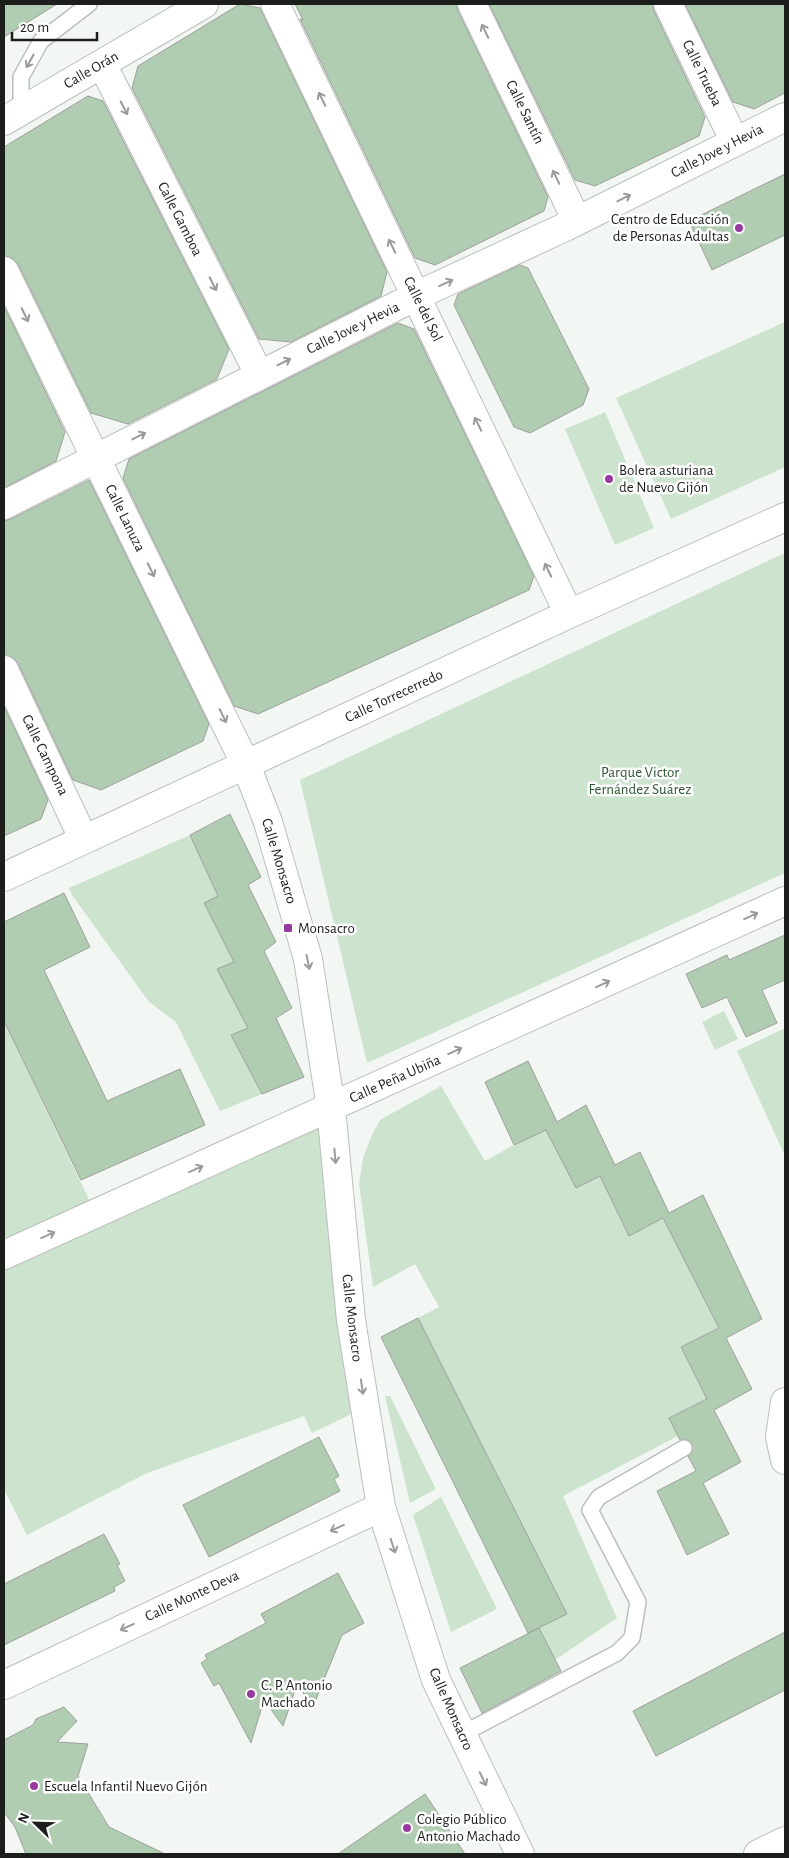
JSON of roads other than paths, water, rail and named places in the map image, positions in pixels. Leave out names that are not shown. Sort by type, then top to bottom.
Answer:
[{"type":"street","name":"Calle del Sol","points":[[275,4],[569,614]]},
{"type":"street","name":"Calle Santín","points":[[472,4],[578,221]]},
{"type":"street","name":"Calle Trueba","points":[[668,4],[735,142]]},
{"type":"street","name":"Calle Orán","points":[[12,116],[102,64],[187,8]]},
{"type":"street","name":"Calle Gamboa","points":[[102,64],[259,374]]},
{"type":"street","name":"Calle Jove y Hevia","points":[[4,505],[416,296],[578,221],[785,117]]},
{"type":"street","name":"Calle Lanuza","points":[[4,271],[246,766]]},
{"type":"street","name":"Calle Torrecerredo","points":[[4,877],[569,614],[785,518]]},
{"type":"street","name":"Calle Campona","points":[[4,670],[84,840]]},
{"type":"street","name":"Calle Monsacro","points":[[246,766],[268,822],[308,959],[331,1108],[351,1320],[381,1507],[436,1680],[520,1854]]},
{"type":"street","name":"Calle Peña Ubiña","points":[[4,1256],[785,900]]},
{"type":"street","points":[[785,1402],[780,1437],[785,1460]]},
{"type":"street","name":"Calle Monte Deva","points":[[4,1686],[381,1507]]},
{"type":"street","points":[[758,1854],[785,1841]]},
{"type":"lane","points":[[12,116],[21,77],[41,41],[89,4]]},
{"type":"lane","points":[[462,1734],[617,1653],[632,1638],[638,1602],[590,1510],[599,1497],[684,1448]]},
{"type":"place","name":"Centro de Educación de Personas Adultas","points":[[739,228]]},
{"type":"place","name":"Bolera asturiana de Nuevo Gijón","points":[[609,479]]},
{"type":"place","name":"Monsacro","points":[[288,928]]},
{"type":"place","name":"C. P. Antonio Machado","points":[[251,1694]]},
{"type":"place","name":"Escuela Infantil Nuevo Gijón","points":[[34,1786]]},
{"type":"place","name":"Colegio Público Antonio Machado","points":[[407,1828]]},
{"type":"park label","name":"Parque Victor Fernández Suárez","points":[[640,780]]}]
